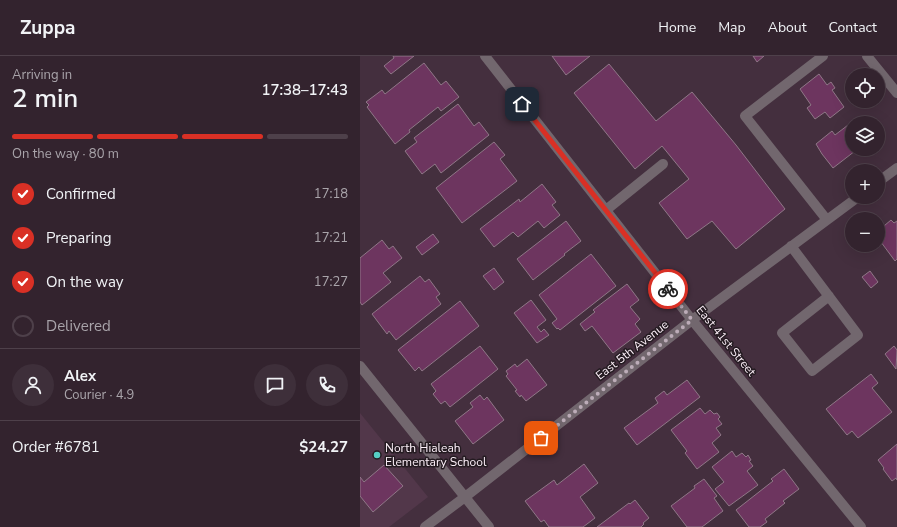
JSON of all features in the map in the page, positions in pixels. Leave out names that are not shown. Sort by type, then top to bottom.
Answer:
[{"type":"street","name":"East 41st Street","points":[[485,56],[692,320],[861,527]]},
{"type":"street","points":[[823,56],[745,116],[827,220]]},
{"type":"street","points":[[867,56],[897,93]]},
{"type":"street","points":[[606,210],[663,164]]},
{"type":"street","points":[[885,177],[897,168]]},
{"type":"street","name":"East 5th Avenue","points":[[425,527],[692,320],[849,204]]},
{"type":"street","points":[[791,246],[829,296],[858,335],[812,371],[782,333],[829,296]]},
{"type":"street","points":[[360,366],[489,527]]},
{"type":"shaded area","name":"North Hialeah Elementary School","points":[[360,413],[428,497],[389,527],[360,527]]},
{"type":"building","points":[[393,56],[414,56],[391,74],[384,66],[394,58]]},
{"type":"building","points":[[552,56],[590,56],[566,75]]},
{"type":"building","points":[[753,56],[764,56],[757,62]]},
{"type":"building","points":[[424,63],[441,85],[446,81],[459,97],[441,111],[438,107],[409,130],[410,132],[395,144],[367,107],[369,105],[366,102],[382,90],[385,94]]},
{"type":"building","points":[[609,64],[656,121],[692,92],[736,145],[785,209],[736,249],[712,221],[687,239],[659,203],[689,179],[662,146],[635,169],[574,93]]},
{"type":"building","points":[[819,74],[827,85],[831,82],[835,88],[832,90],[844,107],[830,118],[825,112],[815,119],[807,108],[811,105],[800,89]]},
{"type":"building","points":[[458,104],[474,126],[479,122],[489,135],[441,173],[435,164],[422,174],[405,151],[417,142],[414,138]]},
{"type":"building","points":[[845,127],[845,156],[849,156],[833,168],[816,144],[832,131],[835,135]]},
{"type":"building","points":[[494,142],[505,155],[500,159],[517,181],[462,223],[436,188]]},
{"type":"building","points":[[542,184],[556,202],[552,205],[560,215],[544,228],[538,221],[518,237],[513,232],[494,247],[480,229],[519,199],[520,202]]},
{"type":"building","points":[[891,220],[894,223],[897,221],[897,259],[895,261],[885,247],[885,225]]},
{"type":"building","points":[[566,221],[581,241],[533,280],[517,259]]},
{"type":"building","points":[[433,234],[439,242],[422,255],[416,247]]},
{"type":"building","points":[[382,240],[389,249],[393,246],[402,258],[383,273],[391,282],[362,305],[360,302],[360,258]]},
{"type":"building","points":[[591,254],[616,286],[560,330],[558,328],[557,329],[552,323],[557,319],[539,295]]},
{"type":"building","points":[[494,268],[504,282],[494,290],[483,276]]},
{"type":"building","points":[[870,271],[878,282],[871,288],[862,277]]},
{"type":"building","points":[[420,276],[425,282],[429,279],[440,294],[436,297],[441,304],[396,340],[389,331],[387,334],[372,314]]},
{"type":"building","points":[[627,284],[639,300],[630,307],[640,319],[635,324],[641,332],[613,353],[592,326],[585,331],[580,324],[595,312],[593,310]]},
{"type":"building","points":[[531,300],[546,320],[537,327],[541,332],[544,329],[549,335],[537,343],[514,313]]},
{"type":"building","points":[[460,301],[479,326],[422,371],[419,367],[415,371],[398,350]]},
{"type":"building","points":[[480,346],[498,369],[450,407],[445,401],[441,404],[433,394],[436,391],[431,384]]},
{"type":"building","points":[[894,346],[897,350],[896,369],[885,354]]},
{"type":"building","points":[[527,359],[547,385],[526,401],[515,391],[517,390],[506,376],[508,374],[506,371],[515,364],[517,367]]},
{"type":"building","points":[[871,374],[878,383],[872,388],[892,412],[858,438],[852,431],[847,435],[826,409]]},
{"type":"building","points":[[687,380],[700,397],[637,445],[624,428],[658,403],[655,398],[664,391],[667,395]]},
{"type":"building","points":[[480,395],[484,400],[487,397],[504,420],[473,444],[455,421],[473,407],[470,403]]},
{"type":"building","points":[[700,408],[705,414],[710,410],[714,414],[717,413],[720,417],[718,419],[722,424],[716,428],[721,435],[712,443],[719,452],[697,469],[685,453],[687,451],[671,430]]},
{"type":"building","points":[[897,444],[897,480],[896,478],[892,481],[878,460]]},
{"type":"building","points":[[732,451],[736,457],[742,453],[746,457],[748,455],[751,460],[749,461],[753,466],[747,471],[758,485],[729,506],[715,489],[724,482],[712,467]]},
{"type":"building","points":[[584,464],[598,483],[580,497],[595,518],[583,527],[549,527],[544,520],[541,522],[525,501],[554,480],[557,485]]},
{"type":"building","points":[[384,465],[403,486],[373,512],[360,496],[360,477],[364,482]]},
{"type":"building","points":[[784,469],[799,489],[783,501],[785,503],[765,519],[767,522],[760,527],[749,527],[736,510],[773,481],[771,479]]},
{"type":"building","points":[[704,479],[717,496],[714,498],[723,511],[702,527],[687,527],[671,506],[695,488],[694,486]]},
{"type":"building","points":[[635,500],[649,518],[641,527],[597,527],[629,503],[630,504]]},
{"type":"way so far","points":[[541,438],[692,320],[668,289]]},
{"type":"place","name":"North Hialeah Elementary School","points":[[377,455]]},
{"type":"route","points":[[522,104],[668,289]]}]
